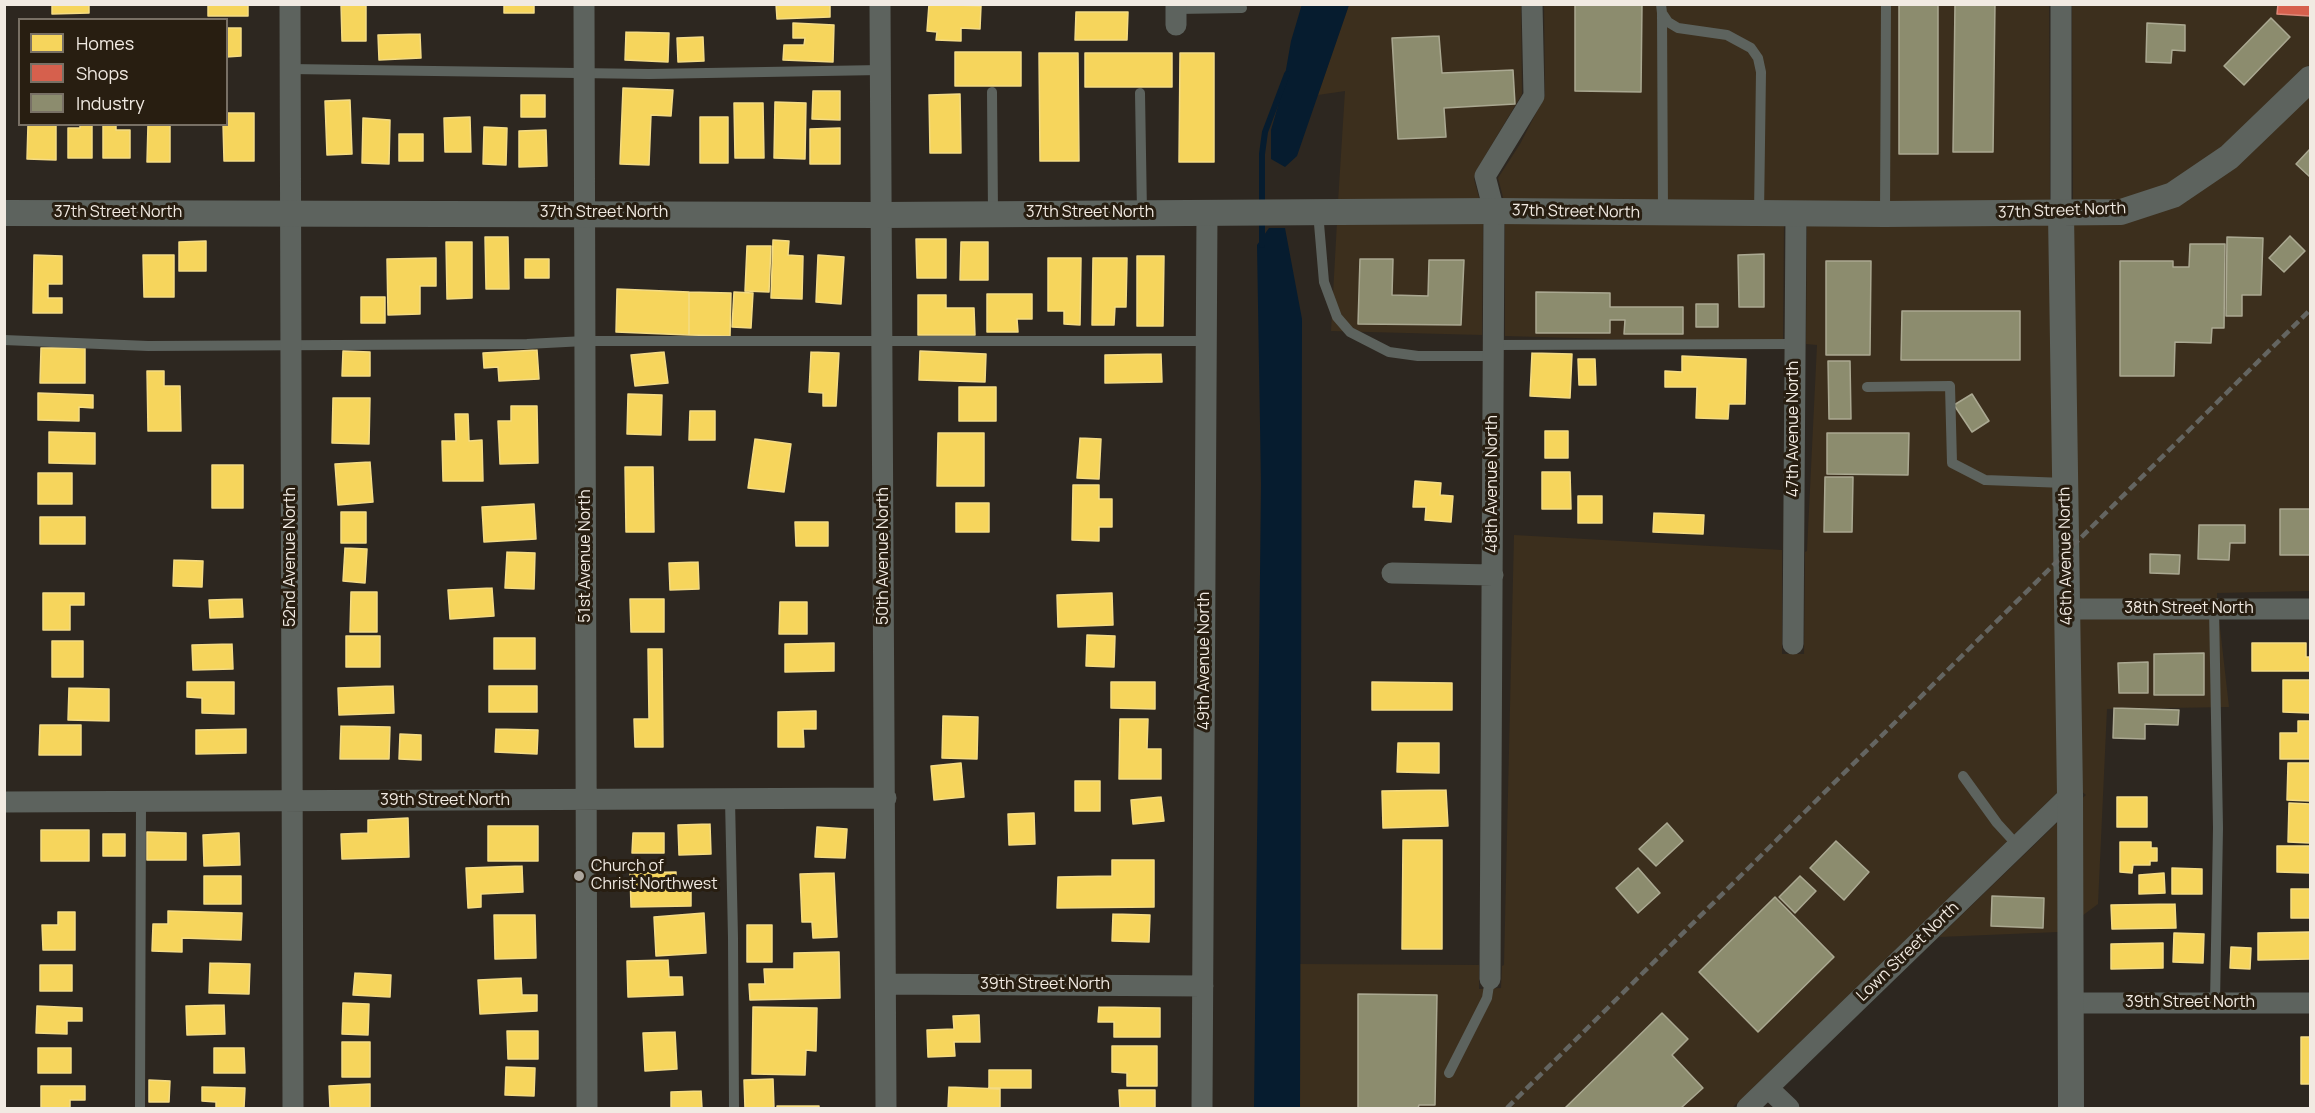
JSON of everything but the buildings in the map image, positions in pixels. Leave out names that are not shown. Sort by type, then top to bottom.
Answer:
[{"type":"street","name":"52nd Avenue North","points":[[290,4],[293,1108]]},
{"type":"street","name":"51st Avenue North","points":[[584,4],[587,1108]]},
{"type":"street","name":"50th Avenue North","points":[[880,4],[886,1108]]},
{"type":"street","name":"48th Avenue North","points":[[1490,979],[1494,211],[1485,176],[1534,96],[1532,4]]},
{"type":"street","name":"46th Avenue North","points":[[2061,4],[2061,213],[2068,609],[2071,1108]]},
{"type":"street","name":"37th Street North","points":[[4,213],[882,215],[1494,211],[1759,214],[2121,212],[2173,195],[2229,157],[2310,79]]},
{"type":"street","name":"49th Avenue North","points":[[1202,1108],[1206,341],[1217,213]]},
{"type":"street","name":"47th Avenue North","points":[[1793,644],[1796,214]]},
{"type":"street","points":[[1392,573],[1493,575]]},
{"type":"street","name":"38th Street North","points":[[2068,609],[2310,609]]},
{"type":"street","name":"Lown Street North","points":[[1747,1108],[2070,795]]},
{"type":"street","name":"39th Street North","points":[[4,802],[886,798]]},
{"type":"street","name":"39th Street North","points":[[886,984],[1203,986]]},
{"type":"street","name":"39th Street North","points":[[2070,1003],[2310,1003]]},
{"type":"street","points":[[1768,1088],[1789,1108]]},
{"type":"lane","points":[[1885,214],[1886,4]]},
{"type":"lane","points":[[1176,13],[1242,8]]},
{"type":"lane","points":[[1661,9],[1663,213]]},
{"type":"lane","points":[[1661,9],[1668,22],[1678,28],[1727,35],[1751,48],[1758,57],[1761,72],[1759,214]]},
{"type":"lane","points":[[290,69],[650,74],[881,70]]},
{"type":"lane","points":[[992,92],[993,214]]},
{"type":"lane","points":[[1140,93],[1142,213]]},
{"type":"lane","points":[[1308,212],[1323,282],[1337,317],[1350,332],[1389,352],[1418,356],[1494,350],[1795,344]]},
{"type":"lane","points":[[4,340],[148,346],[527,344],[585,341],[1206,341]]},
{"type":"lane","points":[[1868,387],[1950,386],[1952,463],[1985,480],[2065,483]]},
{"type":"lane","points":[[2214,609],[2218,828],[2215,1003]]},
{"type":"lane","points":[[1964,776],[1997,823],[2018,846]]},
{"type":"lane","points":[[730,800],[734,938],[734,1108]]},
{"type":"lane","points":[[140,1108],[141,802]]},
{"type":"lane","points":[[1449,1073],[1487,998],[1490,979]]},
{"type":"shaded area","points":[[1349,5],[1521,5],[1522,94],[1476,171],[1474,179],[1480,201],[1338,202],[1345,91],[1318,95]]},
{"type":"shaded area","points":[[1544,5],[2049,5],[2050,203],[1504,201],[1498,178],[1520,144],[1545,96]]},
{"type":"shaded area","points":[[2072,5],[2310,5],[2310,64],[2221,150],[2168,186],[2119,201],[2073,203]]},
{"type":"shaded area","points":[[2310,94],[2310,591],[2217,593],[2217,599],[2079,599],[2073,223],[2188,201],[2187,198]]},
{"type":"shaded area","points":[[1483,221],[1482,335],[1331,331],[1337,222]]},
{"type":"shaded area","points":[[1505,222],[1784,224],[1783,344],[1505,336]]},
{"type":"shaded area","points":[[1807,224],[2050,224],[2059,791],[1732,1108],[1300,1108],[1300,964],[1479,965],[1479,989],[1501,988],[1502,966],[1504,965],[1514,535],[1782,550],[1782,654],[1804,654],[1805,552],[1807,551],[1817,345],[1806,344]]},
{"type":"shaded area","points":[[2079,619],[2219,619],[2229,707],[2107,709],[2098,904],[2082,916],[2081,799],[2086,795],[2081,791]]},
{"type":"shaded area","points":[[2059,821],[2059,932],[1939,937]]},
{"type":"water","points":[[1302,4],[1349,5],[1297,156],[1285,167],[1271,159],[1271,130],[1282,92],[1291,41]]},
{"type":"water","points":[[1269,228],[1285,228],[1302,319],[1300,1108],[1254,1108],[1261,485],[1257,245]]},
{"type":"waterway","points":[[1262,206],[1262,154],[1265,132],[1287,74]]},
{"type":"waterway","points":[[1262,220],[1262,245]]},
{"type":"railway","points":[[1507,1108],[2310,310]]},
{"type":"place","name":"Church of Christ Northwest","points":[[579,876]]}]
